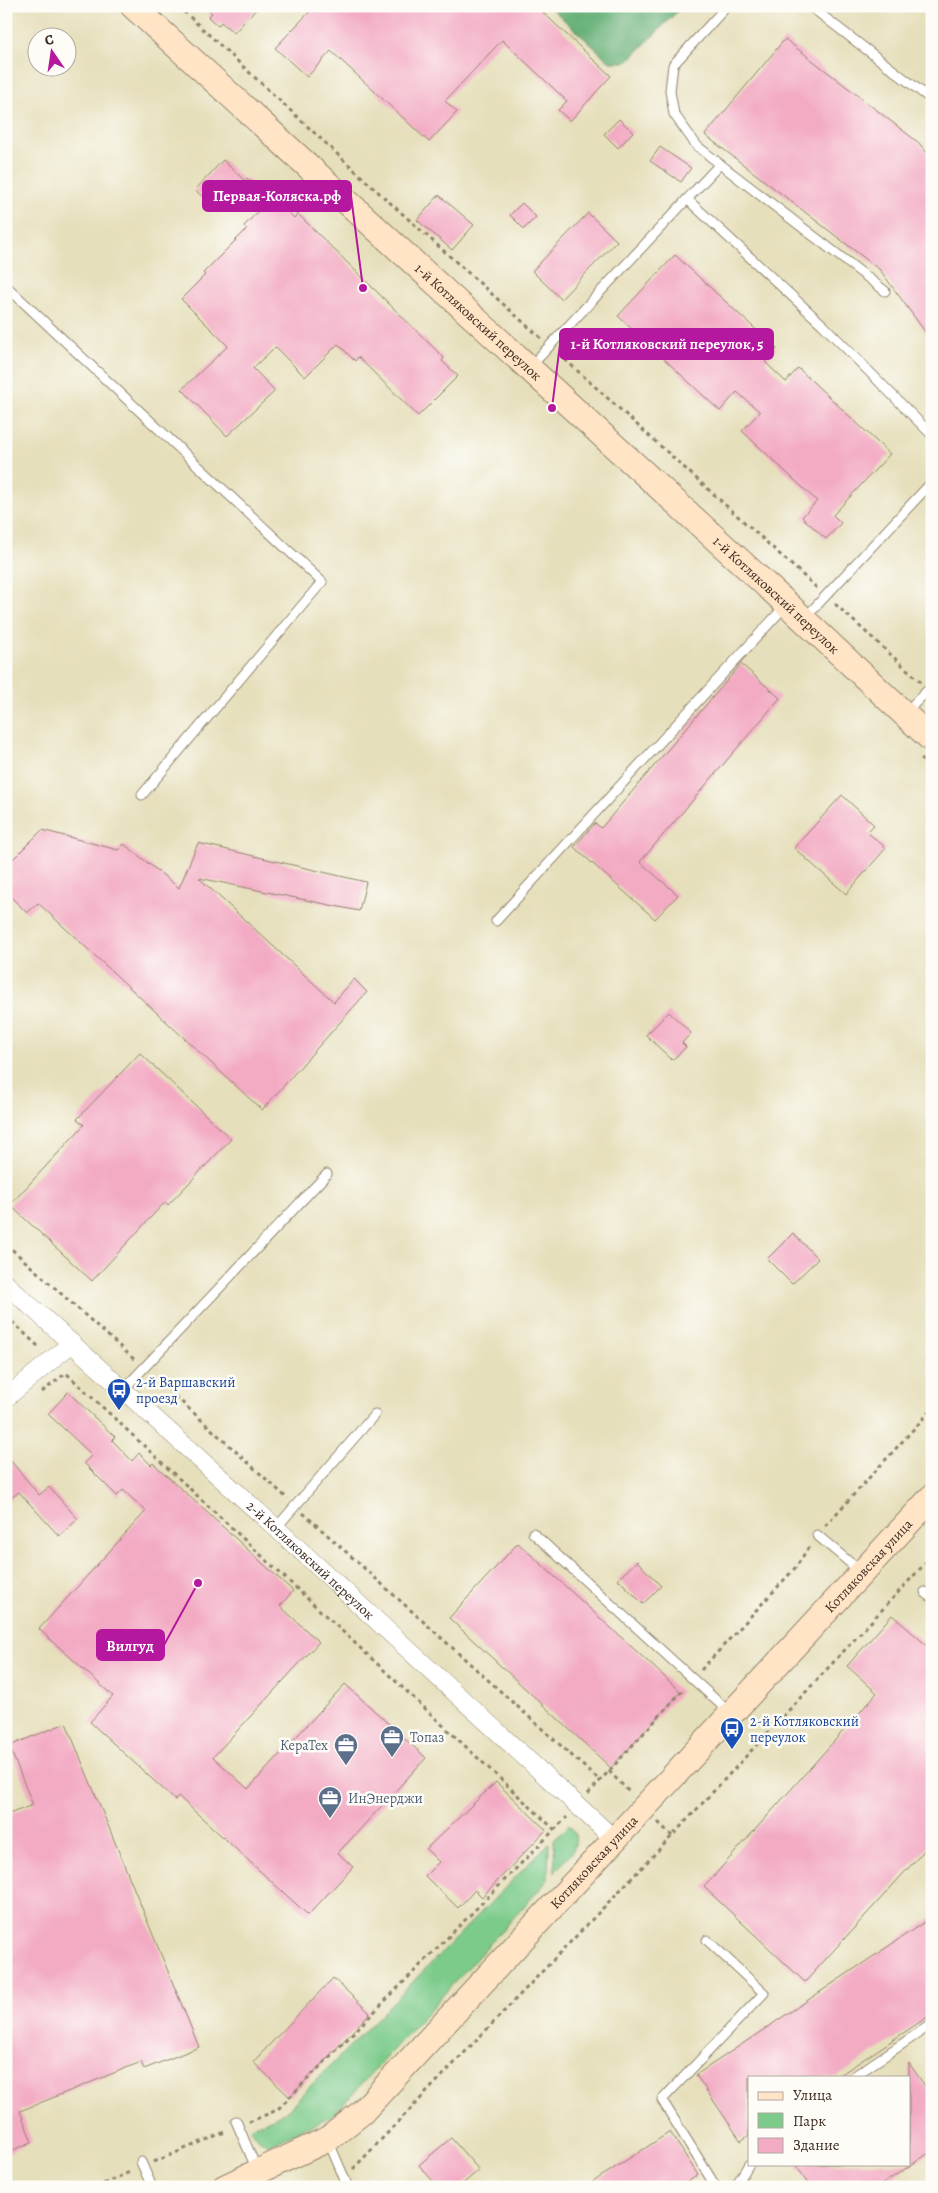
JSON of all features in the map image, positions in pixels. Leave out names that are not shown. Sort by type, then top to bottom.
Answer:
[{"type":"street","name":"1-й Котляковский переулок","points":[[133,6],[796,612],[932,740]]},
{"type":"street","name":"2-й Котляковский переулок","points":[[6,1284],[614,1838]]},
{"type":"street","points":[[6,1398],[72,1343]]},
{"type":"street","name":"Котляковская улица","points":[[225,2187],[328,2140],[361,2113],[932,1496]]},
{"type":"lane","points":[[727,6],[673,66],[670,91],[674,114],[696,146],[884,291]]},
{"type":"lane","points":[[810,6],[932,100]]},
{"type":"lane","points":[[529,368],[720,164]]},
{"type":"lane","points":[[687,199],[822,325],[932,435]]},
{"type":"lane","points":[[6,286],[322,582],[142,795]]},
{"type":"lane","points":[[496,921],[796,612],[827,596],[932,482]]},
{"type":"lane","points":[[904,714],[930,688]]},
{"type":"lane","points":[[123,1390],[327,1174]]},
{"type":"lane","points":[[276,1528],[375,1414]]},
{"type":"lane","points":[[533,1533],[731,1714]]},
{"type":"lane","points":[[817,1535],[862,1572]]},
{"type":"lane","points":[[707,1940],[764,1993],[662,2100],[716,2187]]},
{"type":"lane","points":[[854,2076],[932,2024]]},
{"type":"lane","points":[[237,2124],[258,2172]]},
{"type":"lane","points":[[328,2140],[348,2187]]},
{"type":"lane","points":[[142,2164],[152,2187]]},
{"type":"lane","points":[[735,2187],[749,2166]]},
{"type":"path","points":[[178,6],[370,185],[930,688]]},
{"type":"path","points":[[6,1316],[40,1348]]},
{"type":"path","points":[[40,1394],[66,1373],[555,1830]]},
{"type":"path","points":[[96,2187],[142,2164],[237,2124],[277,2110],[555,1830],[796,1566],[817,1535],[932,1409]]},
{"type":"path","points":[[323,2187],[344,2178],[672,1836],[932,1556]]},
{"type":"green space","points":[[549,6],[683,6],[627,62],[610,62]]},
{"type":"green space","points":[[569,1825],[574,1832],[575,1844],[573,1850],[555,1872],[554,1840]]},
{"type":"green space","points":[[549,1843],[548,1880],[347,2100],[331,2116],[268,2145],[259,2139],[250,2128],[284,2113]]},
{"type":"building","points":[[204,6],[259,6],[234,33],[221,22],[218,26],[208,17],[212,13]]},
{"type":"building","points":[[315,6],[536,6],[611,76],[570,121],[558,110],[567,101],[502,40],[445,101],[457,112],[429,142],[331,51],[307,77],[275,48]]},
{"type":"building","points":[[785,39],[919,143],[932,159],[932,341],[880,270],[705,135]]},
{"type":"building","points":[[619,119],[633,132],[618,148],[604,134]]},
{"type":"building","points":[[660,147],[691,168],[681,182],[650,161]]},
{"type":"building","points":[[223,160],[244,180],[217,210],[195,190]]},
{"type":"building","points":[[247,178],[274,201],[276,200],[294,218],[298,214],[444,358],[442,361],[458,376],[418,416],[358,357],[355,361],[338,344],[305,377],[275,347],[253,368],[275,391],[227,436],[182,389],[228,346],[181,299],[205,275],[203,273],[247,229],[244,226],[262,207],[239,188]]},
{"type":"building","points":[[439,195],[474,225],[452,250],[417,220]]},
{"type":"building","points":[[522,203],[536,217],[524,229],[510,215]]},
{"type":"building","points":[[588,213],[617,241],[561,299],[532,271]]},
{"type":"building","points":[[675,255],[777,349],[765,362],[786,382],[798,368],[890,454],[833,515],[841,523],[826,539],[802,517],[817,501],[742,431],[760,412],[737,392],[720,411],[618,316]]},
{"type":"building","points":[[741,664],[780,698],[640,862],[678,895],[655,919],[574,847],[595,823],[601,828]]},
{"type":"building","points":[[842,795],[874,825],[867,832],[886,848],[846,894],[794,848]]},
{"type":"building","points":[[42,830],[118,850],[124,844],[179,888],[198,843],[366,882],[359,911],[199,878],[334,1002],[354,979],[367,992],[262,1110],[38,903],[27,913],[6,892],[6,866]]},
{"type":"building","points":[[669,1012],[691,1033],[682,1043],[686,1047],[672,1060],[646,1035]]},
{"type":"building","points":[[140,1053],[231,1139],[168,1205],[165,1202],[92,1281],[10,1205],[84,1125],[77,1119]]},
{"type":"building","points":[[793,1233],[818,1259],[792,1284],[767,1259]]},
{"type":"building","points":[[68,1392],[115,1437],[112,1440],[132,1461],[139,1453],[151,1465],[153,1463],[293,1591],[280,1606],[319,1642],[213,1757],[248,1789],[345,1684],[426,1758],[338,1853],[353,1867],[308,1915],[178,1796],[175,1800],[90,1722],[113,1696],[39,1629],[146,1511],[123,1490],[117,1496],[84,1463],[92,1455],[48,1414]]},
{"type":"building","points":[[6,1455],[39,1495],[49,1487],[78,1519],[59,1536],[19,1492],[6,1502]]},
{"type":"building","points":[[518,1543],[681,1692],[611,1768],[449,1618]]},
{"type":"building","points":[[637,1561],[661,1586],[643,1604],[618,1579]]},
{"type":"building","points":[[892,1615],[932,1650],[932,1842],[805,1982],[704,1887],[877,1693],[847,1666]]},
{"type":"building","points":[[66,1723],[199,2047],[144,2069],[141,2062],[20,2111],[32,2142],[6,2153],[6,1815],[33,1805],[9,1746]]},
{"type":"building","points":[[496,1782],[546,1830],[482,1897],[475,1890],[458,1908],[425,1876],[439,1862],[426,1849]]},
{"type":"building","points":[[932,1917],[932,2014],[839,2076],[748,2076],[748,2136],[741,2141],[696,2075]]},
{"type":"building","points":[[333,1978],[370,2013],[290,2097],[253,2062]]},
{"type":"building","points":[[909,2063],[932,2096],[932,2151],[910,2166],[910,2076]]},
{"type":"building","points":[[670,2132],[698,2175],[680,2187],[585,2187]]},
{"type":"building","points":[[451,2138],[479,2170],[459,2187],[438,2187],[419,2165]]},
{"type":"building","points":[[796,2166],[910,2166],[878,2187],[811,2187]]},
{"type":"place","name":"Первая-Коляска.рф","points":[[363,288]]},
{"type":"place","name":"1-й Котляковский переулок, 5","points":[[552,408]]},
{"type":"place","name":"2-й Варшавский проезд","points":[[119,1411]]},
{"type":"place","name":"Вилгуд","points":[[198,1583]]},
{"type":"place","name":"2-й Котляковский переулок","points":[[732,1750]]},
{"type":"place","name":"Топаз","points":[[392,1758]]},
{"type":"place","name":"КераТех","points":[[346,1766]]},
{"type":"place","name":"ИнЭнерджи","points":[[330,1819]]}]
